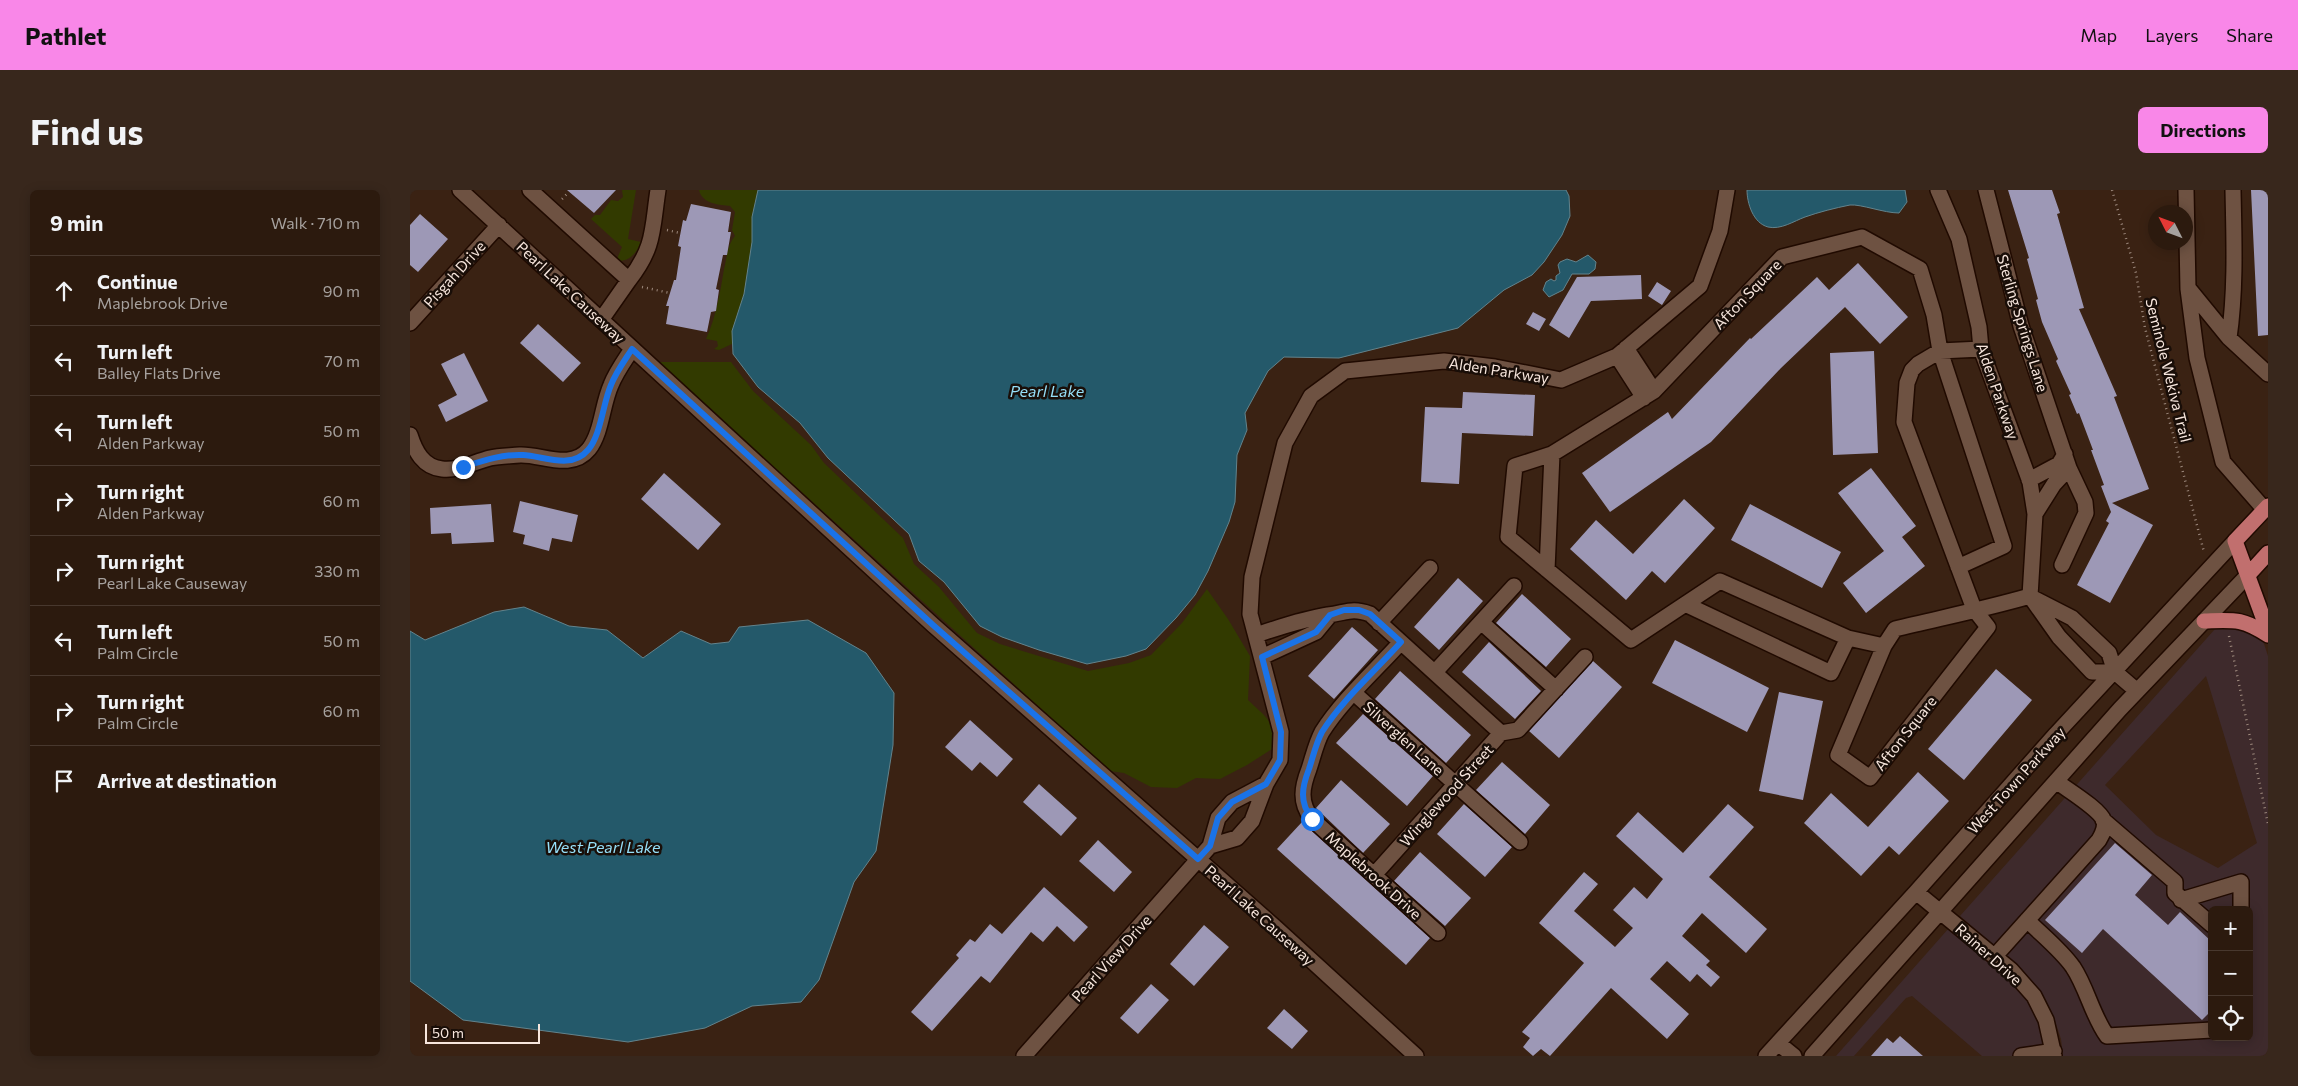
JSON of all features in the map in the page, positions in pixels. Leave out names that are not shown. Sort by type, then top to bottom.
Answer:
[{"type":"main road","name":"West Town Parkway","points":[[2235,541],[2266,508]]},
{"type":"main road","points":[[2235,541],[2268,633]]},
{"type":"main road","name":"West Town Parkway","points":[[2248,574],[2268,553]]},
{"type":"main road","points":[[2204,621],[2237,620],[2268,633]]},
{"type":"street","name":"Pearl Lake Causeway","points":[[460,190],[933,625],[1198,859],[1416,1056]]},
{"type":"street","points":[[530,190],[628,281]]},
{"type":"street","points":[[601,320],[643,262],[650,247],[658,190]]},
{"type":"street","name":"Alden Parkway","points":[[1210,846],[1236,838],[1252,821],[1266,784],[1280,760],[1281,732],[1250,614],[1252,577],[1285,443],[1311,396],[1345,371],[1444,360],[1495,367],[1561,380],[1622,352],[1700,286],[1720,231],[1727,190]]},
{"type":"street","name":"Alden Parkway","points":[[1938,190],[1959,239],[1979,327],[1981,349],[2029,480],[2035,514],[2030,596]]},
{"type":"street","name":"Sterling Springs Lane","points":[[1986,190],[2021,326],[2067,461],[2085,502],[2086,513],[2082,525],[2062,565]]},
{"type":"street","points":[[2186,190],[2188,289],[2197,358],[2223,462],[2266,508]]},
{"type":"street","points":[[2229,338],[2233,314],[2235,260],[2233,190]]},
{"type":"street","name":"Pisgah Drive","points":[[410,323],[499,225]]},
{"type":"street","name":"Afton Square","points":[[1884,646],[1848,638],[1720,582],[1631,640],[1508,536],[1515,466],[1552,454],[1649,394],[1782,256],[1862,237],[1920,269],[1934,315],[1940,351],[2004,546],[1958,566]]},
{"type":"street","points":[[2188,289],[2229,338],[2268,374]]},
{"type":"street","points":[[410,435],[416,452],[429,465],[442,469],[463,467],[491,458],[523,455],[560,461],[575,459],[588,451],[594,441],[611,385],[632,349]]},
{"type":"street","points":[[1940,351],[1981,349]]},
{"type":"street","name":"Afton Square","points":[[1940,351],[1918,364],[1912,370],[1907,383],[1904,422],[1974,609],[1988,627],[1870,778],[1838,755],[1884,646],[1895,629],[1974,609],[2030,596]]},
{"type":"street","points":[[1622,352],[1649,394]]},
{"type":"street","points":[[1547,570],[1552,454]]},
{"type":"street","points":[[2029,480],[2067,461]]},
{"type":"street","points":[[2035,514],[2067,461]]},
{"type":"street","name":"West Town Parkway","points":[[1766,1056],[1916,892],[2056,734],[2235,541]]},
{"type":"street","points":[[1380,623],[1430,568]]},
{"type":"street","name":"West Town Parkway","points":[[1812,1056],[2056,781],[2248,574]]},
{"type":"street","points":[[1434,672],[1514,586]]},
{"type":"street","points":[[2030,596],[2059,637],[2092,672],[2115,672]]},
{"type":"street","points":[[2030,596],[2072,618],[2109,652],[2115,672],[2138,691]]},
{"type":"street","points":[[1685,604],[1831,673],[1848,638]]},
{"type":"street","points":[[1256,635],[1307,618],[1330,615],[1344,610],[1359,610],[1370,614],[1501,733]]},
{"type":"street","points":[[1262,657],[1316,632],[1330,615]]},
{"type":"street","points":[[1481,622],[1556,689]]},
{"type":"street","name":"Maplebrook Drive","points":[[1401,642],[1335,715],[1321,734],[1303,785],[1302,799],[1306,811],[1312,819],[1438,933]]},
{"type":"street","name":"Winglewood Street","points":[[1374,875],[1501,733],[1518,730],[1585,658]]},
{"type":"street","name":"Silverglen Lane","points":[[1354,694],[1520,842]]},
{"type":"street","points":[[2056,781],[2097,813],[2175,882],[2175,893],[2208,922]]},
{"type":"street","points":[[1198,859],[1210,846],[1218,818],[1232,802],[1266,784]]},
{"type":"street","points":[[1995,956],[2099,840],[2104,830],[2103,820]]},
{"type":"street","name":"Pearl View Drive","points":[[1024,1056],[1198,859]]},
{"type":"street","points":[[2181,900],[2241,882],[2241,906]]},
{"type":"street","name":"Rainer Drive","points":[[1916,892],[1942,911],[2011,970],[2034,996],[2046,1020],[2054,1054]]},
{"type":"street","points":[[2027,920],[2073,967],[2099,1025],[2106,1036],[2208,1030]]},
{"type":"street","points":[[1778,1043],[1794,1056]]},
{"type":"street","points":[[2021,1056],[2054,1054]]},
{"type":"path","name":"Seminole Wekiva Trail","points":[[2112,190],[2136,273],[2145,328],[2204,555]]},
{"type":"path","points":[[628,281],[670,294]]},
{"type":"path","points":[[2229,635],[2268,824]]},
{"type":"shaded area","points":[[2237,628],[2248,631],[2263,641],[2268,656],[2268,1056],[2063,1056],[2061,1039],[2054,1018],[2040,991],[2016,964],[1960,916],[2215,629]],"holes":[[[2206,676],[2257,843],[2218,868],[2156,835],[2105,785]]]},
{"type":"shaded area","points":[[1949,928],[2006,976],[2027,1000],[2038,1022],[2046,1056],[1982,1056],[1912,996],[1906,998],[1854,1056],[1836,1056]]},
{"type":"green space","points":[[622,190],[636,190],[628,239],[641,242],[632,256],[625,260],[616,261],[622,247],[591,219],[595,215],[600,215],[611,200],[618,201],[623,197]]},
{"type":"green space","points":[[699,190],[758,190],[752,217],[752,242],[744,294],[732,331],[732,344],[719,350],[714,349],[718,346],[717,341],[706,339],[717,305],[729,247],[735,236],[732,230],[735,212],[730,206],[707,201]]},
{"type":"green space","points":[[658,362],[731,362],[753,391],[811,445],[824,463],[903,538],[914,564],[939,587],[977,633],[1000,644],[1088,671],[1129,663],[1151,655],[1182,623],[1207,589],[1250,656],[1248,700],[1269,721],[1273,739],[1272,749],[1220,779],[1196,778],[1177,788],[1151,787],[1124,773],[1110,771]]},
{"type":"water","name":"Pearl Lake","points":[[758,190],[1566,190],[1569,196],[1570,216],[1562,235],[1544,262],[1532,275],[1504,290],[1458,328],[1339,358],[1284,357],[1268,371],[1245,413],[1247,430],[1237,455],[1235,502],[1229,522],[1208,571],[1195,595],[1146,649],[1126,656],[1087,664],[1002,637],[980,626],[944,582],[919,561],[909,534],[828,458],[800,423],[758,387],[733,354],[732,331],[744,294],[752,242],[752,217]]},
{"type":"water","points":[[1747,190],[1905,190],[1907,202],[1899,213],[1850,205],[1816,213],[1773,228],[1763,225],[1755,217],[1748,201]]},
{"type":"water","points":[[1588,255],[1596,262],[1595,269],[1589,274],[1572,274],[1563,290],[1549,297],[1543,290],[1546,282],[1551,279],[1556,280],[1556,276],[1560,273],[1558,265],[1560,262],[1567,259],[1576,262]]},
{"type":"water","name":"West Pearl Lake","points":[[524,607],[569,626],[607,630],[643,658],[681,631],[711,644],[729,642],[739,627],[808,620],[866,653],[894,693],[893,745],[876,851],[854,882],[819,980],[801,1002],[752,1006],[705,1028],[628,1042],[463,1020],[410,981],[410,631],[425,640],[494,612]]},
{"type":"building","points":[[567,190],[616,190],[594,213]]},
{"type":"building","points":[[2008,190],[2052,190],[2060,213],[2057,214],[2084,308],[2079,309],[2117,396],[2114,397],[2149,489],[2112,503],[2153,525],[2110,603],[2077,585],[2109,523],[2106,521],[2111,512],[2101,486],[2104,485],[2091,450],[2093,450],[2079,413],[2077,414],[2069,395],[2071,394],[2056,361],[2058,359],[2042,322],[2027,259],[2029,258]]},
{"type":"building","points":[[2251,190],[2268,190],[2268,335],[2258,336]]},
{"type":"building","points":[[691,204],[731,212],[728,232],[731,232],[727,255],[723,255],[716,289],[719,290],[716,311],[711,312],[707,332],[666,324],[669,306],[666,306],[674,280],[676,280],[681,247],[678,246],[683,220],[686,221]]},
{"type":"building","points":[[420,214],[448,239],[418,272],[410,265],[410,225]]},
{"type":"building","points":[[1858,263],[1908,317],[1880,344],[1845,307],[1781,368],[1711,442],[1610,512],[1582,473],[1668,412],[1672,419],[1750,338],[1817,277],[1829,290]]},
{"type":"building","points":[[1641,275],[1642,299],[1591,301],[1569,338],[1549,325],[1577,277]]},
{"type":"building","points":[[1657,282],[1671,291],[1662,305],[1648,296]]},
{"type":"building","points":[[1533,312],[1546,319],[1539,331],[1526,324]]},
{"type":"building","points":[[538,324],[581,363],[563,382],[520,343]]},
{"type":"building","points":[[1874,351],[1878,453],[1833,455],[1830,353]]},
{"type":"building","points":[[464,353],[488,401],[446,422],[438,405],[457,395],[441,364]]},
{"type":"building","points":[[1463,392],[1535,395],[1533,436],[1462,433],[1459,484],[1421,482],[1425,407],[1462,408]]},
{"type":"building","points":[[1871,468],[1916,526],[1902,537],[1925,566],[1866,613],[1843,583],[1884,551],[1838,493]]},
{"type":"building","points":[[664,473],[721,524],[698,550],[641,499]]},
{"type":"building","points":[[1684,499],[1715,528],[1665,583],[1652,571],[1626,600],[1570,549],[1596,520],[1633,554]]},
{"type":"building","points":[[520,501],[578,515],[572,542],[552,538],[549,551],[523,544],[525,535],[513,532]]},
{"type":"building","points":[[491,504],[494,542],[452,544],[451,533],[431,534],[430,508]]},
{"type":"building","points":[[1750,504],[1841,552],[1822,588],[1731,540]]},
{"type":"building","points":[[1458,578],[1483,601],[1439,650],[1414,627]]},
{"type":"building","points":[[1522,594],[1571,639],[1546,667],[1496,623]]},
{"type":"building","points":[[1352,627],[1378,650],[1334,699],[1308,676]]},
{"type":"building","points":[[1675,640],[1769,688],[1747,732],[1652,683]]},
{"type":"building","points":[[1489,642],[1541,691],[1515,719],[1462,672]]},
{"type":"building","points":[[1593,661],[1622,687],[1559,758],[1529,731]]},
{"type":"building","points":[[1996,669],[2032,700],[1964,780],[1928,749]]},
{"type":"building","points":[[1400,671],[1471,735],[1446,763],[1375,699]]},
{"type":"building","points":[[1779,692],[1823,701],[1803,800],[1759,791]]},
{"type":"building","points":[[1363,714],[1433,776],[1407,806],[1336,743]]},
{"type":"building","points":[[970,720],[1013,759],[997,777],[980,762],[972,771],[945,747]]},
{"type":"building","points":[[1502,762],[1550,805],[1525,834],[1476,790]]},
{"type":"building","points":[[1918,772],[1949,801],[1899,855],[1889,846],[1861,876],[1804,823],[1831,793],[1868,827]]},
{"type":"building","points":[[1341,780],[1390,824],[1363,853],[1316,808]]},
{"type":"building","points":[[1039,784],[1077,818],[1061,836],[1023,802]]},
{"type":"building","points":[[1464,804],[1512,847],[1485,877],[1437,834]]},
{"type":"building","points":[[1728,804],[1754,827],[1709,877],[1767,929],[1746,953],[1702,913],[1682,936],[1710,961],[1706,965],[1720,977],[1711,987],[1697,974],[1690,982],[1667,961],[1650,979],[1689,1014],[1667,1039],[1611,988],[1550,1056],[1541,1049],[1533,1056],[1523,1047],[1530,1038],[1522,1032],[1584,963],[1539,923],[1584,872],[1598,884],[1574,911],[1615,947],[1633,928],[1613,910],[1634,887],[1647,899],[1663,879],[1616,836],[1638,812],[1683,853]]},
{"type":"building","points":[[1302,822],[1430,938],[1406,965],[1277,849]]},
{"type":"building","points":[[1098,840],[1132,872],[1114,892],[1079,861]]},
{"type":"building","points":[[2115,843],[2152,875],[2135,895],[2168,925],[2180,912],[2208,938],[2208,1014],[2202,1020],[2103,929],[2082,953],[2045,920]]},
{"type":"building","points":[[1420,852],[1471,898],[1445,926],[1394,881]]},
{"type":"building","points":[[1044,887],[1088,927],[1074,942],[1057,926],[1043,942],[1031,932],[990,983],[981,976],[932,1031],[911,1012],[959,958],[956,955],[970,939],[975,942],[990,924],[1002,934]]},
{"type":"building","points":[[1204,925],[1229,947],[1194,986],[1170,964]]},
{"type":"building","points":[[1151,984],[1169,1000],[1138,1034],[1120,1018]]},
{"type":"building","points":[[1284,1009],[1308,1031],[1292,1049],[1267,1028]]},
{"type":"building","points":[[1900,1036],[1923,1056],[1871,1056],[1887,1038],[1893,1043]]},
{"type":"route","points":[[463,467],[491,458],[523,455],[560,461],[575,459],[588,451],[594,441],[611,385],[632,349],[933,625],[1198,859],[1210,846],[1218,818],[1232,802],[1266,784],[1280,760],[1281,732],[1262,657],[1316,632],[1330,615],[1344,610],[1359,610],[1370,614],[1401,642],[1335,715],[1321,734],[1303,785],[1302,799],[1306,811],[1312,819]]}]
